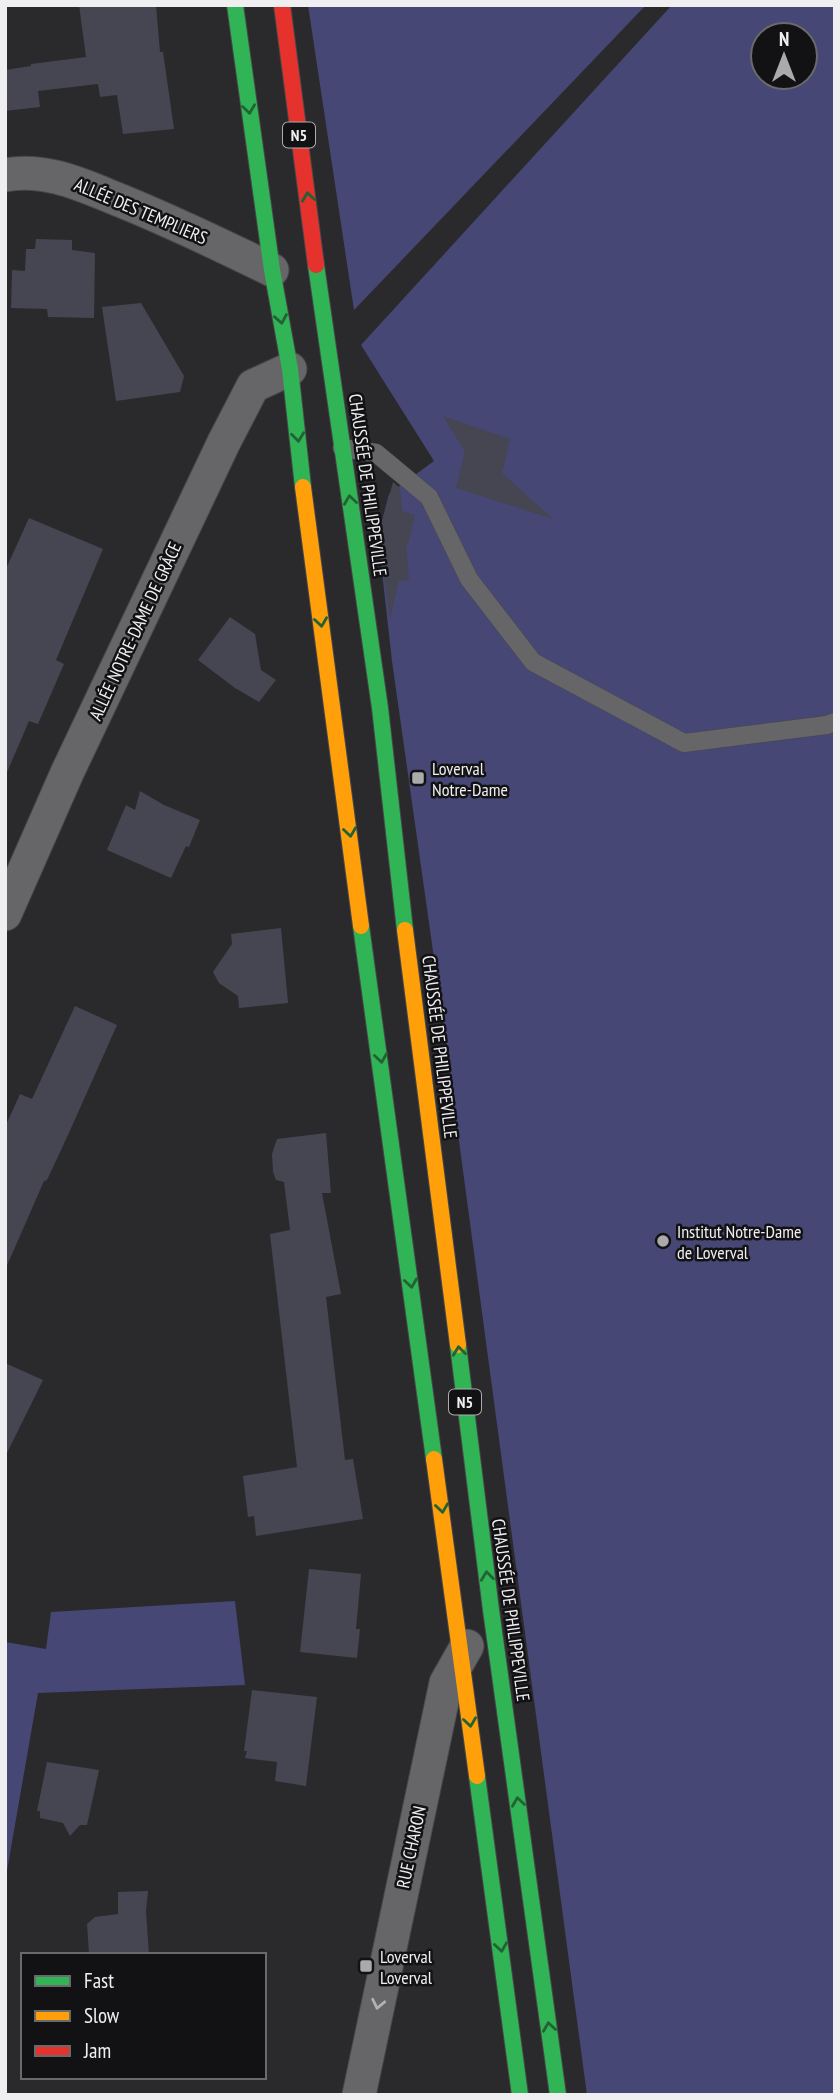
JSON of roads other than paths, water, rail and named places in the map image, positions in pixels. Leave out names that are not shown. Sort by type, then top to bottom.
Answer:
[{"type":"main road","name":"N5","points":[[234,5],[278,269],[313,567],[520,2095]]},
{"type":"main road","name":"CHAUSSÉE DE PHILIPPEVILLE","points":[[282,5],[311,265],[332,367],[380,708],[491,1610],[558,2095]]},
{"type":"main road","points":[[290,369],[332,367]]},
{"type":"street","name":"ALLÉE DES TEMPLIERS","points":[[5,175],[21,172],[72,180],[278,269]]},
{"type":"street","name":"ALLÉE NOTRE-DAME DE GRÂCE","points":[[5,914],[67,773],[253,386],[290,369]]},
{"type":"street","name":"RUE CHARON","points":[[359,2095],[446,1683],[461,1654],[491,1610]]},
{"type":"lane","points":[[342,447],[376,453],[429,497],[469,579],[533,662],[684,743],[835,722]]},
{"type":"place","name":"Loverval Notre-Dame","points":[[418,778]]},
{"type":"place","name":"Institut Notre-Dame de Loverval","points":[[663,1241]]},
{"type":"place","name":"Loverval Loverval","points":[[366,1966]]}]
